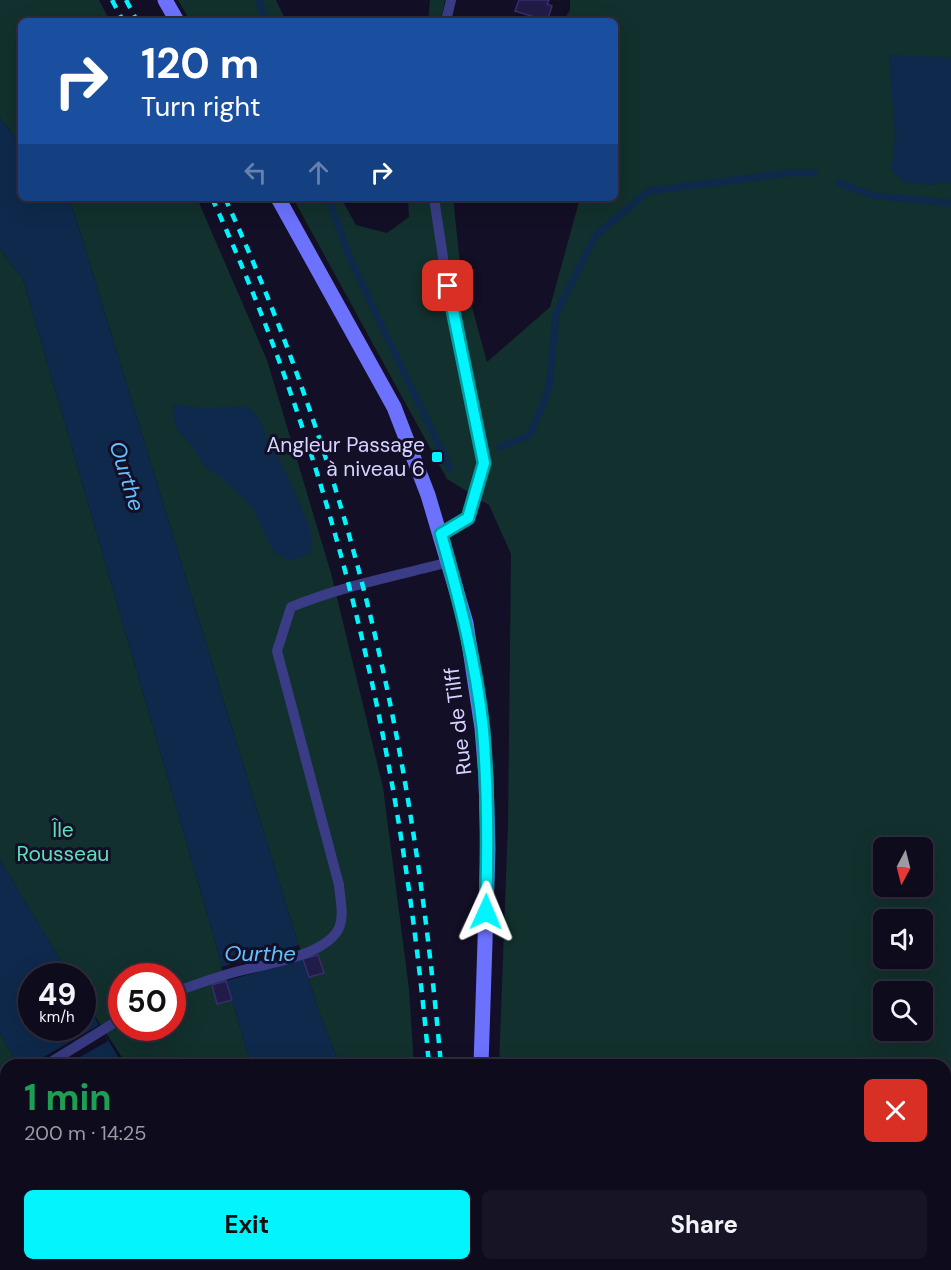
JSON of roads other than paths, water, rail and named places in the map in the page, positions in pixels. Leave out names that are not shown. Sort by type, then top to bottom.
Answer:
[{"type":"main road","points":[[165,0],[175,18]]},
{"type":"main road","name":"Rue de Tilff","points":[[280,201],[394,407],[413,452],[441,534],[466,622],[482,728],[486,778],[488,849],[482,1059]]},
{"type":"lane","points":[[447,18],[451,0]]},
{"type":"lane","points":[[434,201],[444,264],[484,463],[468,518],[441,534]]},
{"type":"lane","points":[[186,988],[224,975],[302,954],[328,942],[338,929],[342,917],[339,885],[277,651],[291,607],[362,584],[449,562]]},
{"type":"lane","points":[[56,1059],[108,1027]]},
{"type":"water","points":[[889,55],[948,57],[951,59],[951,182],[931,185],[905,183],[891,171],[895,136]]},
{"type":"water","name":"Ourthe","points":[[0,118],[18,140],[18,201],[67,201],[73,209],[319,1012],[338,1059],[249,1059],[23,279],[0,249]]},
{"type":"water","points":[[173,404],[206,408],[249,406],[260,420],[310,527],[312,552],[291,561],[274,553],[252,507],[224,480],[205,467],[175,426]]},
{"type":"water","points":[[0,860],[62,963],[18,963],[18,1041],[96,1041],[96,1020],[119,1059],[15,1059],[0,1033]]},
{"type":"waterway","points":[[259,0],[265,18]]},
{"type":"waterway","points":[[500,447],[530,435],[549,389],[556,313],[596,235],[649,191],[788,173],[814,173]]},
{"type":"waterway","points":[[839,183],[875,196],[951,203]]},
{"type":"waterway","points":[[329,201],[351,261],[450,469]]},
{"type":"railway","points":[[112,0],[121,18]]},
{"type":"railway","points":[[126,0],[135,18]]},
{"type":"railway","points":[[213,201],[257,302],[296,408],[329,514],[358,622],[382,731],[402,841],[428,1059]]},
{"type":"railway","points":[[226,201],[270,303],[310,411],[345,520],[374,631],[407,792],[430,956],[440,1059]]},
{"type":"place","name":"Angleur Passage à niveau 6","points":[[437,457]]},
{"type":"park label","name":"Île Rousseau","points":[[63,842]]}]
